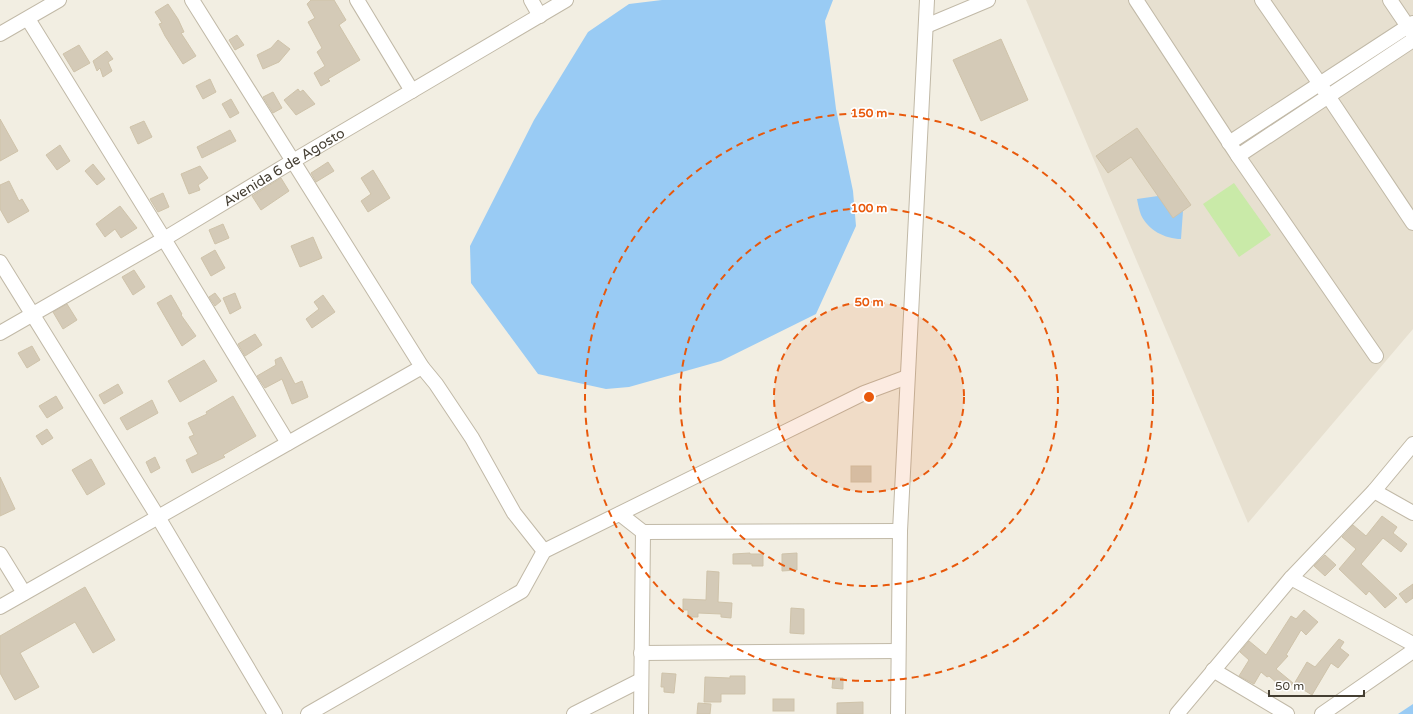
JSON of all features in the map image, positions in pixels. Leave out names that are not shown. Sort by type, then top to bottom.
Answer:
[{"type":"street","points":[[0,34],[59,0]]},
{"type":"street","points":[[192,0],[422,368],[436,384],[472,438],[514,513],[544,551]]},
{"type":"street","points":[[357,0],[412,91]]},
{"type":"street","points":[[531,0],[540,16]]},
{"type":"street","name":"Avenida 6 de Agosto","points":[[0,333],[164,239],[292,161],[566,0]]},
{"type":"street","points":[[898,714],[900,531],[927,0]]},
{"type":"street","points":[[926,26],[988,0]]},
{"type":"street","points":[[1136,0],[1238,156],[1376,356]]},
{"type":"street","points":[[1262,0],[1413,223]]},
{"type":"street","points":[[1229,142],[1411,28],[1390,0]]},
{"type":"street","points":[[28,19],[164,239],[288,444]]},
{"type":"street","points":[[1238,156],[1413,40]]},
{"type":"street","points":[[0,262],[158,517],[275,714]]},
{"type":"street","points":[[0,607],[422,368]]},
{"type":"street","points":[[308,714],[522,591],[544,551],[864,393],[907,377]]},
{"type":"street","points":[[1178,714],[1291,578],[1374,491],[1413,444]]},
{"type":"street","points":[[1374,491],[1413,513]]},
{"type":"street","points":[[620,514],[643,532],[900,531]]},
{"type":"street","points":[[641,714],[643,532]]},
{"type":"street","points":[[0,554],[24,593]]},
{"type":"street","points":[[1291,578],[1413,644]]},
{"type":"street","points":[[1322,714],[1413,651]]},
{"type":"street","points":[[641,653],[898,652]]},
{"type":"street","points":[[1213,670],[1287,714]]},
{"type":"street","points":[[574,714],[641,680]]},
{"type":"shaded area","points":[[1026,0],[1413,0],[1413,329],[1248,523]]},
{"type":"green space","points":[[1234,183],[1271,235],[1239,257],[1203,204]]},
{"type":"water","points":[[662,0],[833,0],[825,21],[836,109],[853,191],[856,226],[816,314],[721,361],[629,387],[606,389],[538,374],[471,283],[470,246],[534,120],[588,32],[629,4]]},
{"type":"water","points":[[1158,196],[1183,211],[1181,239],[1175,239],[1158,233],[1148,225],[1141,215],[1137,199]]},
{"type":"water","points":[[1413,704],[1413,714],[1398,714]]},
{"type":"building","points":[[311,0],[334,0],[346,20],[339,25],[360,60],[328,79],[330,81],[321,86],[314,73],[325,66],[317,52],[322,48],[308,22],[315,18],[307,4]]},
{"type":"building","points":[[168,4],[178,19],[184,32],[181,33],[196,56],[183,64],[165,36],[159,24],[162,23],[155,12]]},
{"type":"building","points":[[237,35],[244,45],[235,50],[229,40]]},
{"type":"building","points":[[1001,39],[1028,100],[981,121],[953,60]]},
{"type":"building","points":[[278,40],[290,49],[279,62],[263,69],[257,55],[271,48]]},
{"type":"building","points":[[79,45],[90,63],[74,72],[63,54]]},
{"type":"building","points":[[107,51],[113,59],[108,62],[112,71],[103,77],[100,68],[97,71],[93,61]]},
{"type":"building","points":[[210,79],[216,92],[203,99],[196,86]]},
{"type":"building","points":[[298,89],[300,92],[303,90],[315,104],[296,115],[284,100]]},
{"type":"building","points":[[273,92],[282,108],[273,113],[263,97]]},
{"type":"building","points":[[231,99],[239,113],[230,118],[222,104]]},
{"type":"building","points":[[0,119],[18,151],[0,161]]},
{"type":"building","points":[[144,121],[152,137],[138,144],[130,127]]},
{"type":"building","points":[[1137,128],[1191,205],[1173,218],[1131,157],[1108,173],[1096,156]]},
{"type":"building","points":[[230,130],[236,141],[202,158],[197,147]]},
{"type":"building","points":[[60,145],[70,161],[57,170],[46,155]]},
{"type":"building","points":[[328,162],[334,171],[316,182],[311,173]]},
{"type":"building","points":[[93,164],[105,179],[97,185],[85,171]]},
{"type":"building","points":[[200,166],[208,178],[198,185],[200,190],[189,194],[181,174]]},
{"type":"building","points":[[373,170],[390,198],[368,212],[361,201],[371,194],[361,178]]},
{"type":"building","points":[[281,178],[289,191],[261,210],[252,196]]},
{"type":"building","points":[[9,181],[19,201],[22,199],[29,211],[8,223],[0,209],[0,185]]},
{"type":"building","points":[[163,193],[169,207],[158,212],[150,199]]},
{"type":"building","points":[[120,206],[137,228],[121,238],[115,229],[105,237],[96,224]]},
{"type":"building","points":[[223,224],[229,238],[215,244],[209,230]]},
{"type":"building","points":[[313,237],[322,258],[300,267],[291,246]]},
{"type":"building","points":[[215,250],[225,268],[211,276],[201,258]]},
{"type":"building","points":[[134,270],[145,287],[133,295],[122,277]]},
{"type":"building","points":[[215,293],[221,301],[215,306],[209,297]]},
{"type":"building","points":[[235,293],[241,308],[230,314],[223,298]]},
{"type":"building","points":[[171,295],[182,314],[181,315],[196,336],[182,346],[157,303]]},
{"type":"building","points":[[323,295],[335,312],[312,328],[306,319],[319,309],[314,302]]},
{"type":"building","points":[[67,304],[77,320],[63,329],[53,312]]},
{"type":"building","points":[[255,334],[262,345],[245,356],[238,344]]},
{"type":"building","points":[[32,346],[40,360],[27,368],[18,353]]},
{"type":"building","points":[[281,357],[295,384],[302,381],[308,397],[292,404],[282,379],[265,388],[257,376],[276,365],[275,360]]},
{"type":"building","points":[[204,360],[217,381],[180,402],[168,381]]},
{"type":"building","points":[[118,384],[123,393],[104,404],[99,395]]},
{"type":"building","points":[[56,396],[63,408],[47,418],[39,406]]},
{"type":"building","points":[[233,396],[256,436],[223,455],[225,457],[192,473],[186,460],[198,454],[189,437],[194,435],[188,423],[207,414],[206,412]]},
{"type":"building","points":[[152,400],[158,413],[127,430],[120,418]]},
{"type":"building","points":[[47,429],[53,438],[42,445],[36,436]]},
{"type":"building","points":[[155,457],[160,468],[151,473],[146,462]]},
{"type":"building","points":[[91,459],[105,484],[87,495],[72,470]]},
{"type":"building","points":[[851,466],[871,466],[871,482],[851,482]]},
{"type":"building","points":[[0,477],[15,509],[0,516]]},
{"type":"building","points":[[1382,516],[1397,527],[1393,533],[1407,544],[1401,552],[1383,538],[1361,564],[1397,598],[1385,608],[1369,591],[1366,595],[1339,569],[1356,549],[1342,537],[1353,525],[1366,536]]},
{"type":"building","points":[[797,553],[797,570],[782,571],[782,554]]},
{"type":"building","points":[[733,554],[763,554],[763,566],[752,566],[752,564],[733,564]]},
{"type":"building","points":[[1325,555],[1336,565],[1325,576],[1314,566]]},
{"type":"building","points":[[707,571],[719,572],[718,602],[732,603],[731,618],[721,617],[721,614],[698,613],[698,617],[688,617],[688,610],[683,610],[683,599],[706,600]]},
{"type":"building","points":[[1413,584],[1413,598],[1406,603],[1399,594]]},
{"type":"building","points":[[85,587],[115,640],[93,653],[75,622],[20,653],[39,687],[15,700],[0,673],[0,636]]},
{"type":"building","points":[[791,608],[804,609],[804,634],[790,633]]},
{"type":"building","points":[[1304,610],[1318,622],[1306,635],[1301,630],[1286,655],[1288,656],[1276,669],[1293,683],[1286,691],[1269,676],[1267,677],[1261,672],[1254,684],[1239,676],[1249,660],[1240,652],[1249,641],[1266,655],[1291,616],[1296,619]]},
{"type":"building","points":[[1339,639],[1344,642],[1340,648],[1349,655],[1338,668],[1331,663],[1312,695],[1294,684],[1307,662],[1315,667]]},
{"type":"building","points":[[662,673],[676,674],[674,693],[664,692],[664,687],[661,687]]},
{"type":"building","points":[[730,676],[745,676],[745,694],[721,694],[721,702],[704,702],[705,677],[730,678]]},
{"type":"building","points":[[833,678],[843,678],[843,689],[832,688]]},
{"type":"building","points":[[773,699],[794,699],[794,711],[773,711]]},
{"type":"building","points":[[863,702],[863,714],[837,714],[837,703]]},
{"type":"building","points":[[698,703],[711,704],[710,714],[697,714]]}]
